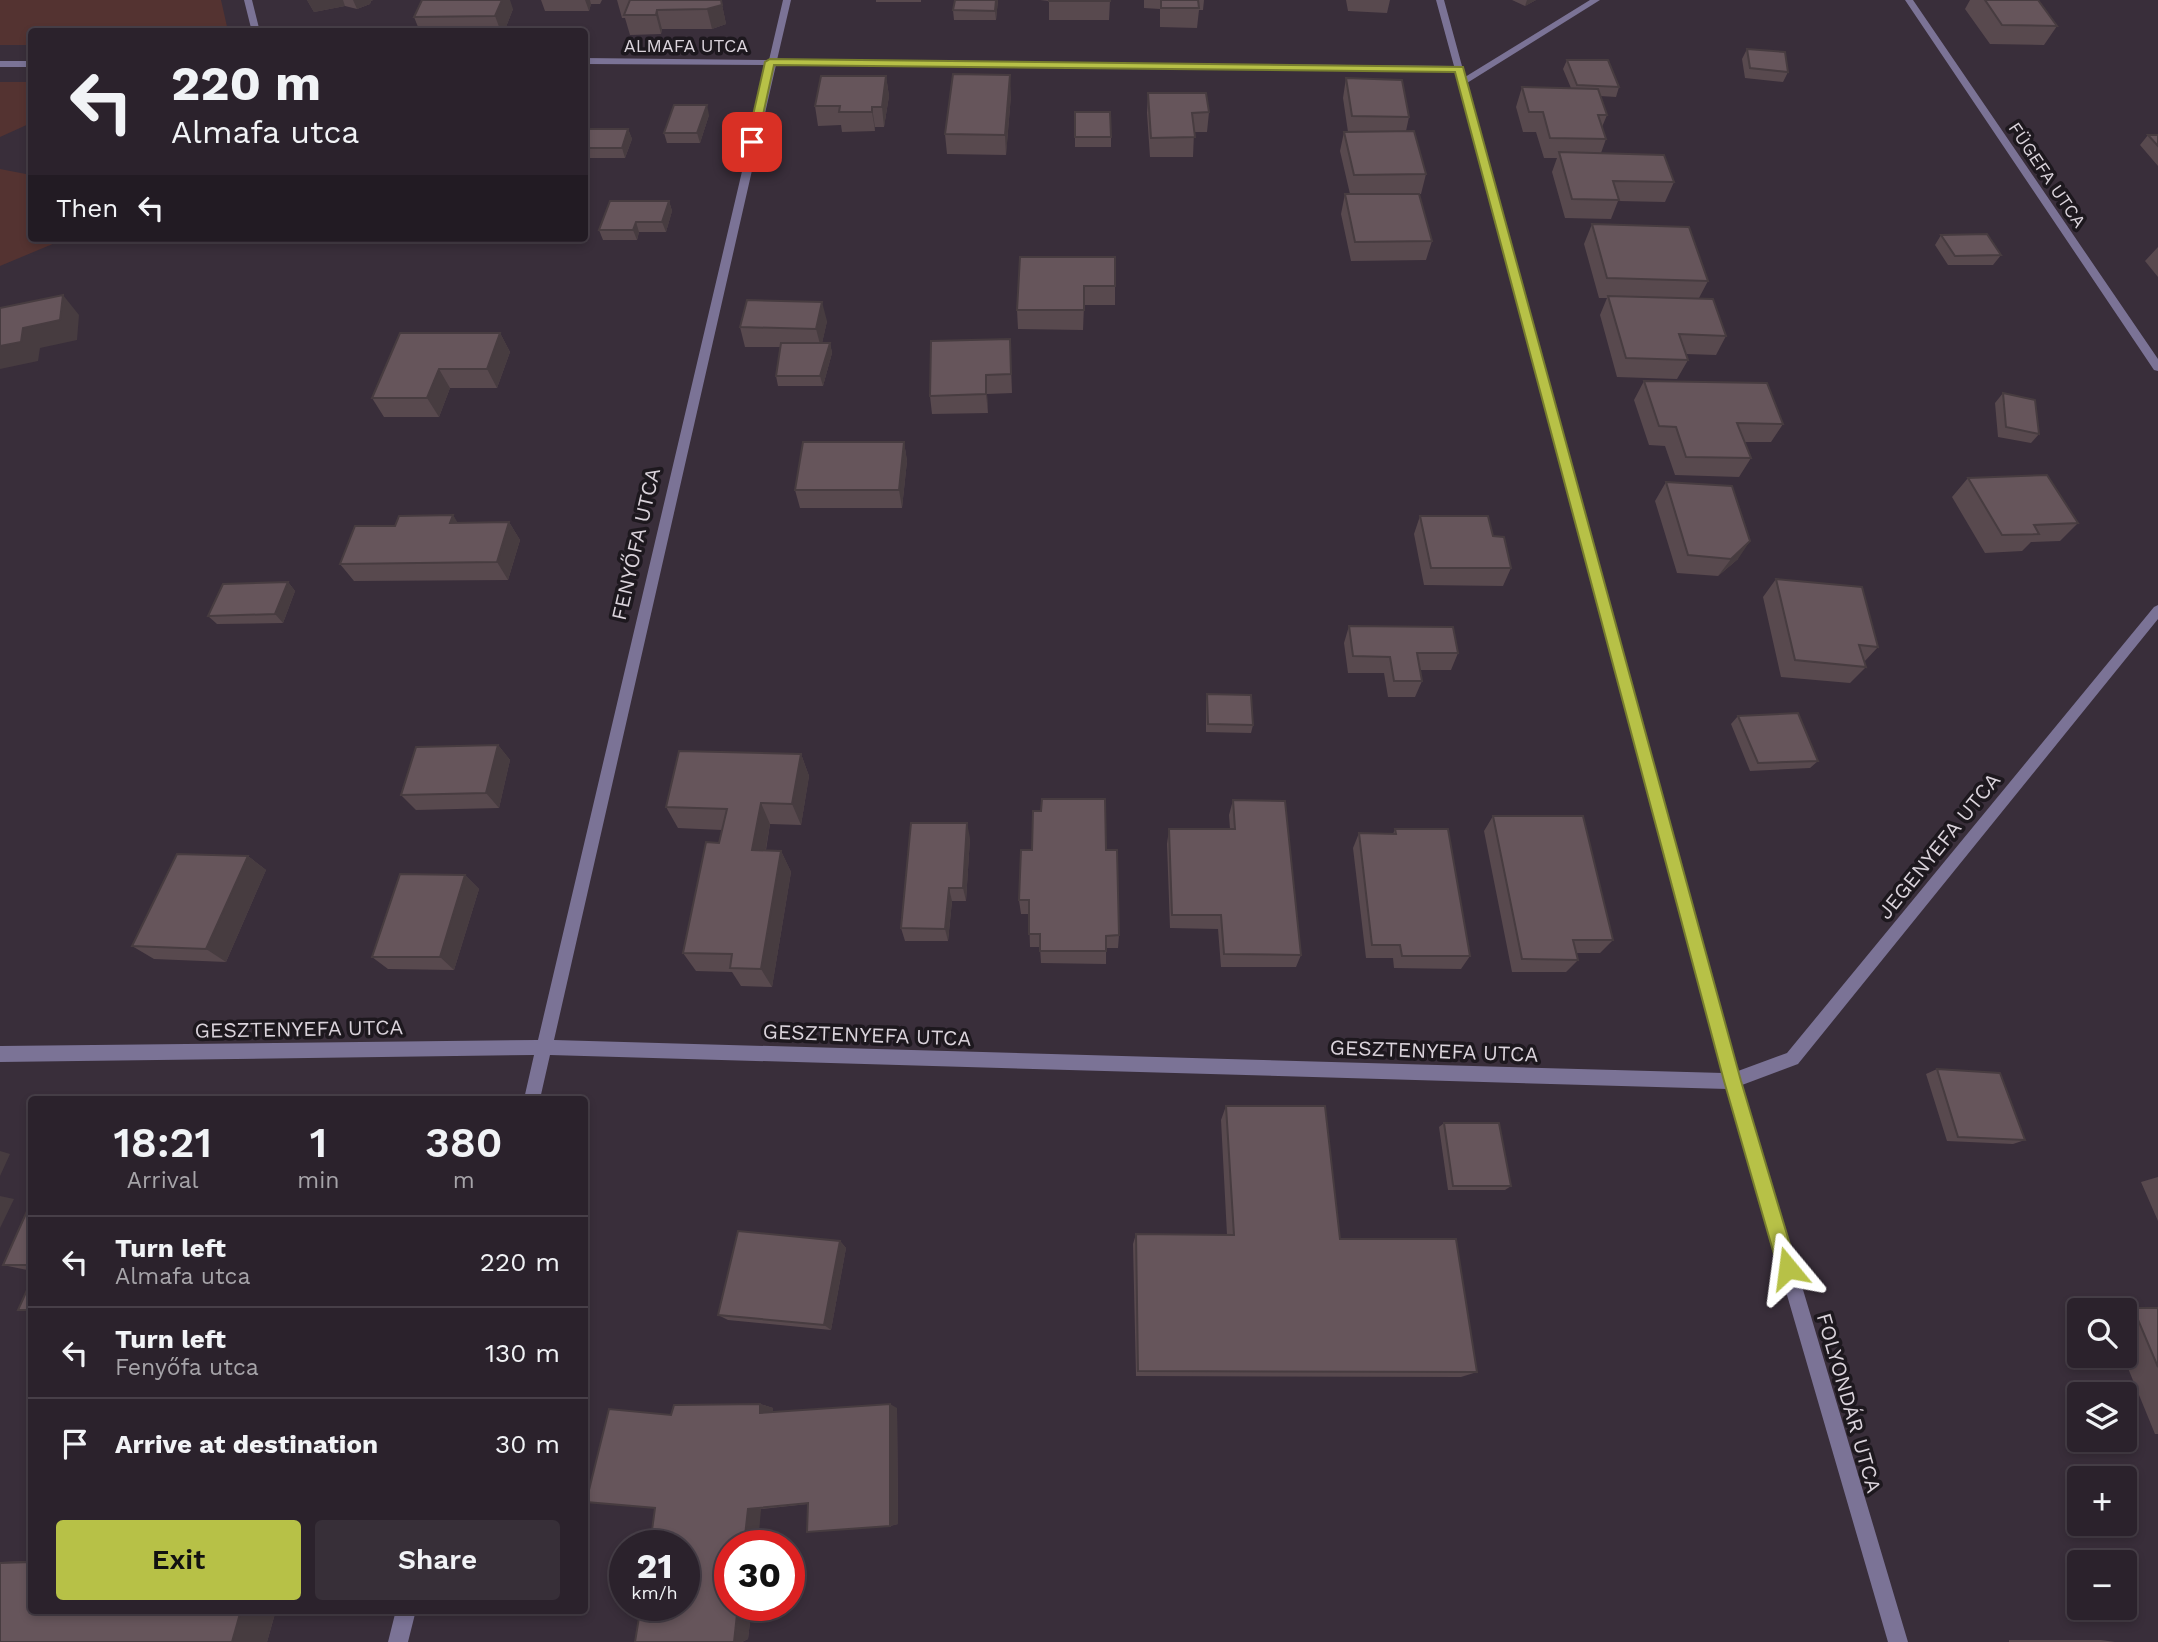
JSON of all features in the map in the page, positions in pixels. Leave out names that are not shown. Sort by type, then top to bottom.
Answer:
[{"type":"street","points":[[248,0],[255,28]]},
{"type":"street","name":"FENYŐFA UTCA","points":[[533,1096],[770,62],[787,0]]},
{"type":"street","name":"FOLYONDÁR UTCA","points":[[1440,0],[1732,1081],[1898,1642]]},
{"type":"street","points":[[1461,75],[1596,0]]},
{"type":"street","name":"FÜGEFA UTCA","points":[[1909,0],[2158,367]]},
{"type":"street","name":"ALMAFA UTCA","points":[[588,61],[1461,75]]},
{"type":"street","points":[[0,64],[28,64]]},
{"type":"street","name":"JEGENYEFA UTCA","points":[[1732,1081],[1792,1059],[2158,610]]},
{"type":"street","name":"GESZTENYEFA UTCA","points":[[0,1054],[545,1047],[1732,1081]]},
{"type":"street","points":[[398,1642],[405,1614]]},
{"type":"shaded area","points":[[0,0],[221,0],[227,28],[28,28],[28,45],[0,45]]},
{"type":"shaded area","points":[[0,82],[28,82],[28,124],[0,137]]},
{"type":"shaded area","points":[[0,169],[28,174],[28,242],[55,242],[0,266]]},
{"type":"building","points":[[422,0],[502,0],[495,16],[414,17]]},
{"type":"building","points":[[630,0],[721,0],[722,5],[707,9],[657,10],[656,15],[624,15]]},
{"type":"building","points":[[955,0],[996,0],[995,11],[953,10]]},
{"type":"building","points":[[1110,0],[1110,1],[1049,1]]},
{"type":"building","points":[[1161,0],[1198,0],[1199,8],[1161,8]]},
{"type":"building","points":[[1985,0],[2038,0],[2057,26],[2002,25]]},
{"type":"building","points":[[1747,49],[1785,52],[1788,72],[1750,68]]},
{"type":"building","points":[[1567,60],[1608,60],[1619,87],[1577,85]]},
{"type":"building","points":[[953,74],[1010,75],[1005,135],[945,134]]},
{"type":"building","points":[[821,76],[886,76],[882,107],[872,107],[872,112],[839,112],[840,106],[815,106]]},
{"type":"building","points":[[1346,78],[1402,80],[1409,117],[1352,116]]},
{"type":"building","points":[[1522,87],[1598,89],[1607,115],[1598,115],[1606,139],[1550,138],[1543,112],[1529,112]]},
{"type":"building","points":[[1148,93],[1206,93],[1209,112],[1192,113],[1195,137],[1151,138]]},
{"type":"building","points":[[674,105],[707,105],[697,133],[664,133]]},
{"type":"building","points":[[1075,112],[1110,112],[1111,137],[1075,137]]},
{"type":"building","points":[[588,129],[628,129],[622,148],[588,148]]},
{"type":"building","points":[[1414,131],[1426,174],[1354,175],[1344,132]]},
{"type":"building","points":[[2148,135],[2158,135],[2158,146]]},
{"type":"building","points":[[1559,152],[1664,155],[1674,182],[1613,181],[1619,200],[1572,199]]},
{"type":"building","points":[[1345,194],[1419,194],[1432,241],[1355,242]]},
{"type":"building","points":[[610,201],[669,201],[662,222],[636,222],[633,230],[599,230]]},
{"type":"building","points":[[1592,224],[1689,227],[1708,281],[1607,278]]},
{"type":"building","points":[[1987,234],[2001,255],[1955,256],[1941,235]]},
{"type":"building","points":[[1020,257],[1115,257],[1115,286],[1084,286],[1084,310],[1017,310]]},
{"type":"building","points":[[63,295],[60,320],[23,328],[21,342],[0,346],[0,308]]},
{"type":"building","points":[[1608,296],[1713,299],[1726,336],[1679,334],[1688,360],[1626,358]]},
{"type":"building","points":[[747,300],[822,302],[816,329],[740,327]]},
{"type":"building","points":[[400,333],[500,333],[487,369],[439,369],[427,398],[372,398]]},
{"type":"building","points":[[1010,339],[1011,374],[986,375],[986,394],[930,396],[931,341]]},
{"type":"building","points":[[781,343],[830,343],[820,376],[776,376]]},
{"type":"building","points":[[1644,381],[1767,383],[1783,424],[1737,423],[1751,458],[1686,457],[1676,427],[1659,426]]},
{"type":"building","points":[[2003,393],[2035,400],[2039,434],[2006,427]]},
{"type":"building","points":[[803,442],[904,442],[899,490],[795,490]]},
{"type":"building","points":[[2047,475],[2078,523],[2034,525],[2039,534],[2002,535],[1968,478]]},
{"type":"building","points":[[1666,482],[1732,486],[1750,541],[1731,559],[1688,555]]},
{"type":"building","points":[[453,515],[450,523],[509,522],[497,562],[340,564],[355,526],[395,526],[399,516]]},
{"type":"building","points":[[1420,516],[1488,516],[1493,536],[1504,537],[1511,568],[1431,568]]},
{"type":"building","points":[[1776,579],[1862,587],[1878,647],[1859,645],[1866,667],[1795,660]]},
{"type":"building","points":[[288,582],[275,614],[208,616],[223,584]]},
{"type":"building","points":[[1349,626],[1453,627],[1458,653],[1417,653],[1422,681],[1394,681],[1390,657],[1353,656]]},
{"type":"building","points":[[1207,694],[1251,695],[1253,725],[1208,724]]},
{"type":"building","points":[[1798,713],[1818,761],[1758,763],[1738,716]]},
{"type":"building","points":[[498,745],[486,793],[401,795],[416,747]]},
{"type":"building","points":[[679,751],[801,754],[792,804],[761,803],[752,850],[781,851],[761,969],[730,968],[732,954],[683,953],[706,842],[719,843],[727,809],[666,807]]},
{"type":"building","points":[[1042,799],[1105,799],[1106,850],[1117,850],[1119,935],[1106,936],[1106,951],[1040,951],[1040,934],[1029,934],[1029,900],[1019,900],[1021,850],[1032,850],[1033,811],[1041,811]]},
{"type":"building","points":[[1233,800],[1285,801],[1301,955],[1224,954],[1221,915],[1172,915],[1169,829],[1235,829]]},
{"type":"building","points":[[1493,816],[1583,816],[1613,940],[1573,940],[1578,960],[1522,959]]},
{"type":"building","points":[[911,823],[967,823],[963,888],[949,888],[945,929],[901,928]]},
{"type":"building","points":[[1395,829],[1448,829],[1470,956],[1402,956],[1400,945],[1372,945],[1359,833],[1396,834]]},
{"type":"building","points":[[177,854],[248,856],[206,949],[132,946]]},
{"type":"building","points":[[400,874],[465,875],[440,957],[372,957]]},
{"type":"building","points":[[1937,1069],[2000,1073],[2025,1140],[1958,1137]]},
{"type":"building","points":[[1226,1106],[1325,1106],[1340,1239],[1456,1239],[1477,1372],[1138,1371],[1136,1234],[1234,1235]]},
{"type":"building","points":[[1444,1123],[1499,1123],[1511,1186],[1453,1186]]},
{"type":"building","points":[[28,1209],[28,1265],[3,1265]]},
{"type":"building","points":[[738,1231],[840,1241],[824,1325],[718,1315]]},
{"type":"building","points":[[28,1288],[28,1310],[18,1310]]},
{"type":"building","points":[[2137,1308],[2158,1308],[2158,1367],[2137,1317]]},
{"type":"building","points":[[760,1404],[760,1413],[890,1404],[890,1526],[807,1532],[808,1503],[748,1509],[746,1530],[714,1530],[714,1621],[736,1621],[734,1642],[635,1642],[638,1621],[700,1621],[700,1530],[652,1530],[655,1508],[588,1502],[588,1494],[609,1409],[671,1415],[674,1405]]},
{"type":"building","points":[[28,1562],[28,1614],[240,1614],[232,1642],[0,1642],[0,1563]]},
{"type":"route","points":[[752,142],[770,62],[1460,69],[1732,1081],[1788,1268]]}]
